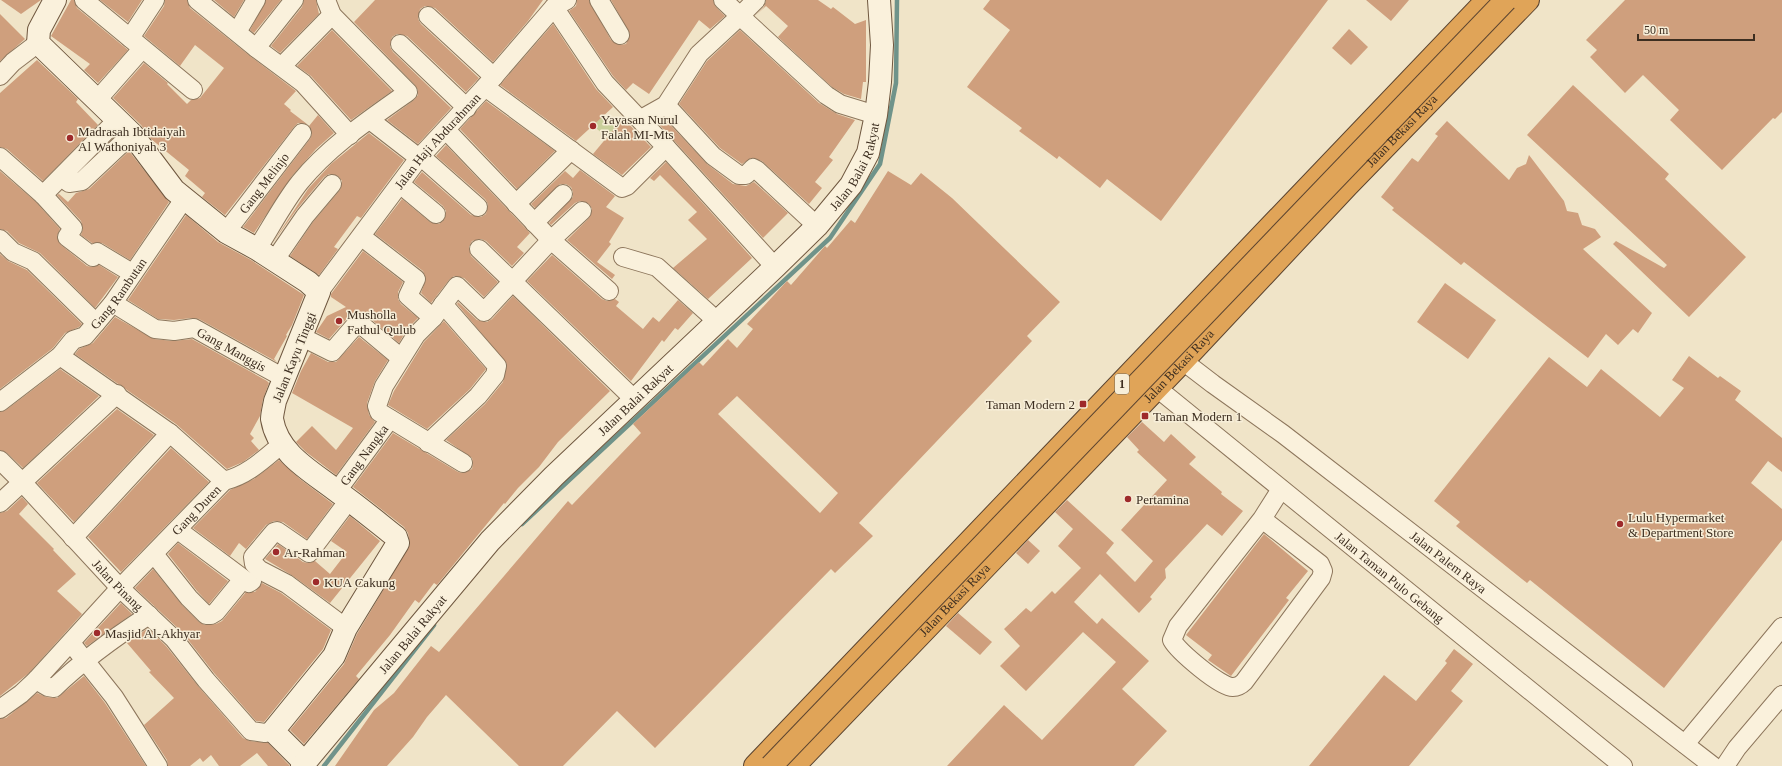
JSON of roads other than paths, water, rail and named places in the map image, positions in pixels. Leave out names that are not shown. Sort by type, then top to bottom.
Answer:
[{"type":"highway","name":"1","points":[[755,766],[1288,210],[1487,0]]},
{"type":"highway","points":[[771,766],[1514,3]]},
{"type":"highway","name":"Jalan Bekasi Raya","points":[[794,766],[1200,343],[1307,229],[1514,3]]},
{"type":"highway","points":[[1288,210],[1307,229]]},
{"type":"highway","points":[[1179,324],[1200,343]]},
{"type":"highway","points":[[793,727],[813,747]]},
{"type":"street","points":[[0,76],[13,62],[38,43],[39,30],[55,0]]},
{"type":"street","points":[[84,0],[193,90]]},
{"type":"street","points":[[98,99],[136,43],[155,0]]},
{"type":"street","points":[[197,0],[256,48],[303,83],[350,134]]},
{"type":"street","points":[[237,32],[256,0]]},
{"type":"street","points":[[256,48],[294,0]]},
{"type":"street","points":[[599,0],[620,35]]},
{"type":"street","points":[[723,0],[826,95],[840,104],[876,115]]},
{"type":"street","points":[[641,119],[666,104],[699,54],[756,0]]},
{"type":"street","name":"Jalan Balai Rakyat","points":[[303,764],[410,634],[490,541],[554,476],[817,226],[847,191],[868,153],[876,115],[882,45],[879,0]]},
{"type":"street","points":[[560,4],[605,83],[641,119],[775,267]]},
{"type":"street","name":"Jalan Haji Abdurahman","points":[[319,292],[362,237],[419,158],[467,108],[560,4]]},
{"type":"street","points":[[257,248],[300,182],[317,164],[350,134],[408,92],[329,7],[282,66]]},
{"type":"street","points":[[428,16],[490,82],[571,150],[622,188],[628,186],[666,147]]},
{"type":"street","points":[[38,43],[125,126],[165,180],[184,199],[226,232],[257,248],[274,261],[308,282],[319,292]]},
{"type":"street","points":[[400,44],[467,108]]},
{"type":"street","points":[[666,104],[712,156],[739,175],[746,175],[753,168],[757,170],[817,226]]},
{"type":"street","points":[[370,120],[419,158],[426,161],[478,207]]},
{"type":"street","points":[[43,195],[62,177],[125,126]]},
{"type":"street","points":[[446,130],[551,240],[609,291]]},
{"type":"street","name":"Gang Melinjo","points":[[226,232],[302,133]]},
{"type":"street","points":[[516,204],[571,150]]},
{"type":"street","points":[[0,157],[43,195],[73,228],[67,237],[93,257],[97,252],[132,273]]},
{"type":"street","points":[[274,261],[305,216],[332,184]]},
{"type":"street","points":[[400,184],[436,214]]},
{"type":"street","points":[[534,223],[563,194]]},
{"type":"street","name":"Gang Rambutan","points":[[0,402],[60,356],[73,340],[85,336],[113,303],[132,273],[184,199]]},
{"type":"street","points":[[463,463],[379,412],[377,406],[384,386],[416,335],[438,311],[457,286],[484,312],[551,240],[582,211]]},
{"type":"street","points":[[362,237],[416,279],[408,296],[438,311],[497,366],[495,375],[478,396],[428,443]]},
{"type":"street","points":[[0,239],[13,252],[33,261],[96,323]]},
{"type":"street","points":[[479,249],[635,400]]},
{"type":"street","points":[[623,257],[657,267],[717,321]]},
{"type":"street","name":"Jalan Kayu Tinggi","points":[[273,731],[334,656],[346,628],[398,543],[396,537],[343,495],[308,471],[282,444],[272,418],[275,401],[319,292]]},
{"type":"street","name":"Gang Manggis","points":[[113,303],[155,329],[174,331],[194,328],[284,378]]},
{"type":"street","points":[[302,337],[332,352],[358,322],[401,358]]},
{"type":"street","points":[[60,356],[117,394],[170,433],[224,480]]},
{"type":"street","name":"Jalan Palem Raya","points":[[1183,360],[1212,384],[1302,449],[1713,766]]},
{"type":"street","name":"Jalan Taman Pulo Gebang","points":[[1157,388],[1623,766]]},
{"type":"street","points":[[0,503],[117,394]]},
{"type":"street","name":"Gang Nangka","points":[[260,570],[254,564],[253,556],[274,532],[281,532],[309,553],[390,419]]},
{"type":"street","points":[[73,538],[170,433]]},
{"type":"street","name":"Gang Duren","points":[[1,706],[21,694],[36,680],[120,588],[178,530],[224,480],[242,474],[256,466],[282,444]]},
{"type":"street","name":"Jalan Pinang","points":[[0,460],[120,588],[174,639],[206,680],[251,731],[264,733],[273,731]]},
{"type":"street","points":[[1262,518],[1320,564],[1323,571],[1321,578],[1244,682],[1239,686],[1232,688],[1225,685],[1195,663],[1175,646],[1172,640],[1178,626],[1262,518],[1281,489]]},
{"type":"street","points":[[178,530],[249,584],[260,570],[287,584],[346,628]]},
{"type":"street","points":[[154,554],[189,598],[206,615],[216,612],[243,579]]},
{"type":"street","points":[[36,680],[48,687],[54,688],[84,660],[149,614]]},
{"type":"street","points":[[1685,744],[1782,627]]},
{"type":"street","points":[[71,643],[114,697],[158,766]]},
{"type":"street","points":[[1725,766],[1737,748],[1782,695]]},
{"type":"street","points":[[273,731],[303,764]]},
{"type":"waterway","points":[[522,524],[830,238],[880,164],[896,83],[897,0]]},
{"type":"waterway","points":[[324,766],[434,625]]},
{"type":"place","name":"Yayasan Nurul Falah MI-Mts","points":[[593,126]]},
{"type":"place","name":"Madrasah Ibtidaiyah Al Wathoniyah 3","points":[[70,138]]},
{"type":"place","name":"Musholla Fathul Qulub","points":[[339,321]]},
{"type":"place","name":"Taman Modern 2","points":[[1083,404]]},
{"type":"place","name":"Taman Modern 1","points":[[1145,416]]},
{"type":"place","name":"Pertamina","points":[[1128,499]]},
{"type":"place","name":"Lulu Hypermarket & Department Store","points":[[1620,524]]},
{"type":"place","name":"Ar-Rahman","points":[[276,552]]},
{"type":"place","name":"KUA Cakung","points":[[316,582]]},
{"type":"place","name":"Masjid Al-Akhyar","points":[[97,633]]}]
